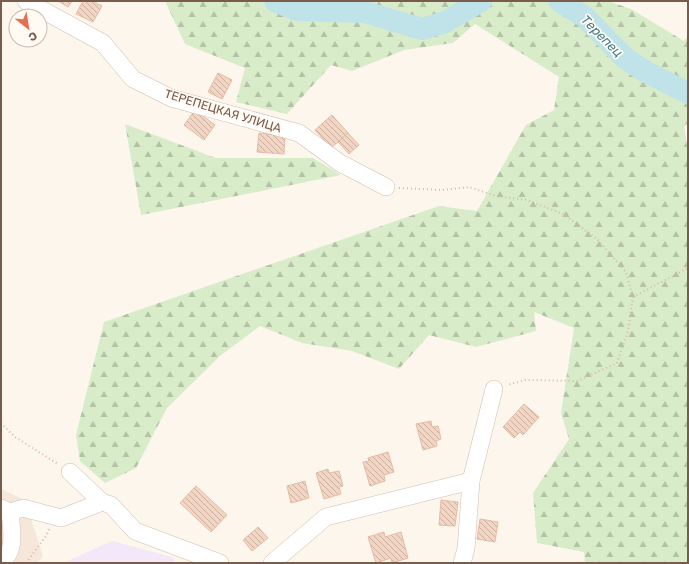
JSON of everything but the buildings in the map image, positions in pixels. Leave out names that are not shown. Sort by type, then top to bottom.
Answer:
[{"type":"street","name":"ТЕРЕПЕЦКАЯ УЛИЦА","points":[[26,1],[103,43],[133,78],[171,98],[299,133],[340,163],[386,187]]},
{"type":"street","points":[[462,563],[466,550],[471,481],[494,389]]},
{"type":"street","points":[[70,472],[102,502],[111,506],[135,530],[220,563]]},
{"type":"street","points":[[272,563],[326,517],[471,481]]},
{"type":"street","points":[[1,560],[5,559],[12,548],[6,510],[23,508],[61,518],[102,502]]},
{"type":"path","points":[[386,187],[442,190],[469,187],[496,196],[527,200],[563,214],[597,239],[626,272],[633,297],[628,331],[617,364],[577,380],[525,380],[494,389]]},
{"type":"path","points":[[633,297],[688,268]]},
{"type":"path","points":[[1,423],[15,437],[70,472]]},
{"type":"path","points":[[26,563],[46,536],[55,516]]},
{"type":"shaded area","points":[[1,489],[25,500],[43,556],[37,563],[1,563]]},
{"type":"shaded area","points":[[112,541],[172,557],[175,563],[63,563]]},
{"type":"green space","points":[[165,1],[608,1],[631,9],[684,41],[688,36],[688,123],[684,126],[688,151],[688,563],[585,563],[584,552],[537,543],[533,493],[569,439],[561,413],[574,328],[534,312],[536,331],[476,347],[429,335],[399,369],[352,351],[302,343],[260,326],[220,356],[167,408],[136,468],[105,483],[80,461],[76,435],[104,322],[439,206],[477,211],[526,125],[554,110],[559,77],[475,24],[453,43],[404,50],[352,71],[331,65],[287,114],[236,102],[245,68],[185,44]]},
{"type":"green space","points":[[125,124],[216,158],[313,158],[341,175],[141,215]]},
{"type":"waterway","name":"Терепец","points":[[275,1],[297,10],[365,12],[422,29],[445,22],[481,1]]},
{"type":"waterway","name":"Терепец","points":[[559,1],[585,17],[625,58],[646,72],[688,93]]}]
